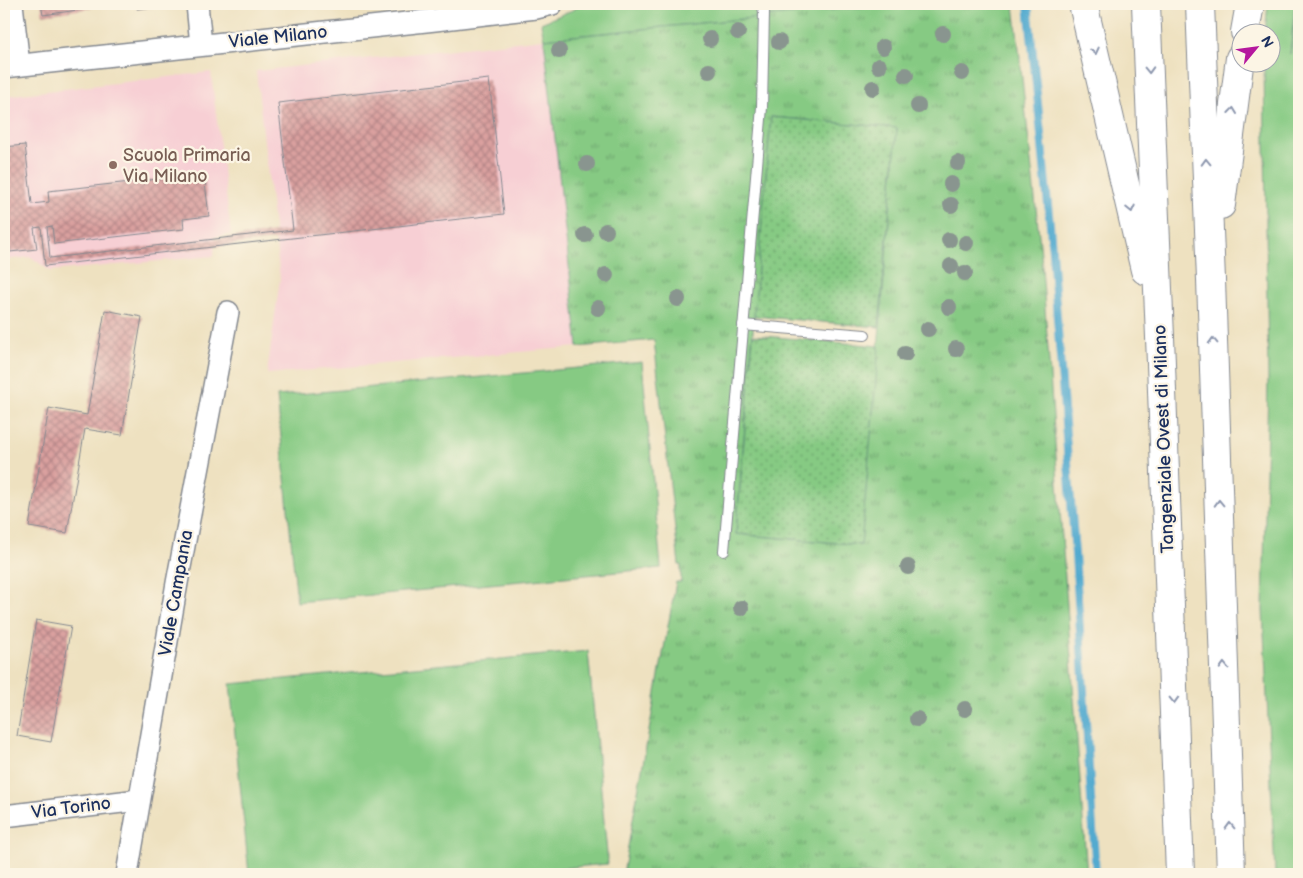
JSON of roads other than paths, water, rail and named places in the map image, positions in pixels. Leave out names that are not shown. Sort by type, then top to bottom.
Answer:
[{"type":"highway","points":[[1083,4],[1160,337]]},
{"type":"highway","name":"Tangenziale Ovest di Milano","points":[[1146,4],[1180,874]]},
{"type":"highway","points":[[1200,4],[1231,874]]},
{"type":"highway","points":[[1247,22],[1250,4]]},
{"type":"highway","points":[[1211,280],[1238,72]]},
{"type":"street","points":[[11,66],[12,4]]},
{"type":"street","points":[[197,4],[201,46]]},
{"type":"street","name":"Viale Milano","points":[[11,66],[526,9],[552,4]]},
{"type":"street","name":"Viale Campania","points":[[127,874],[177,583],[228,312]]},
{"type":"street","name":"Via Torino","points":[[4,816],[139,800]]},
{"type":"lane","points":[[724,551],[762,107],[764,12],[762,4]]},
{"type":"lane","points":[[743,325],[865,335]]},
{"type":"waterway","points":[[1028,4],[1050,225],[1075,554],[1096,874]]},
{"type":"place","name":"Scuola Primaria Via Milano","points":[[113,165]]}]
